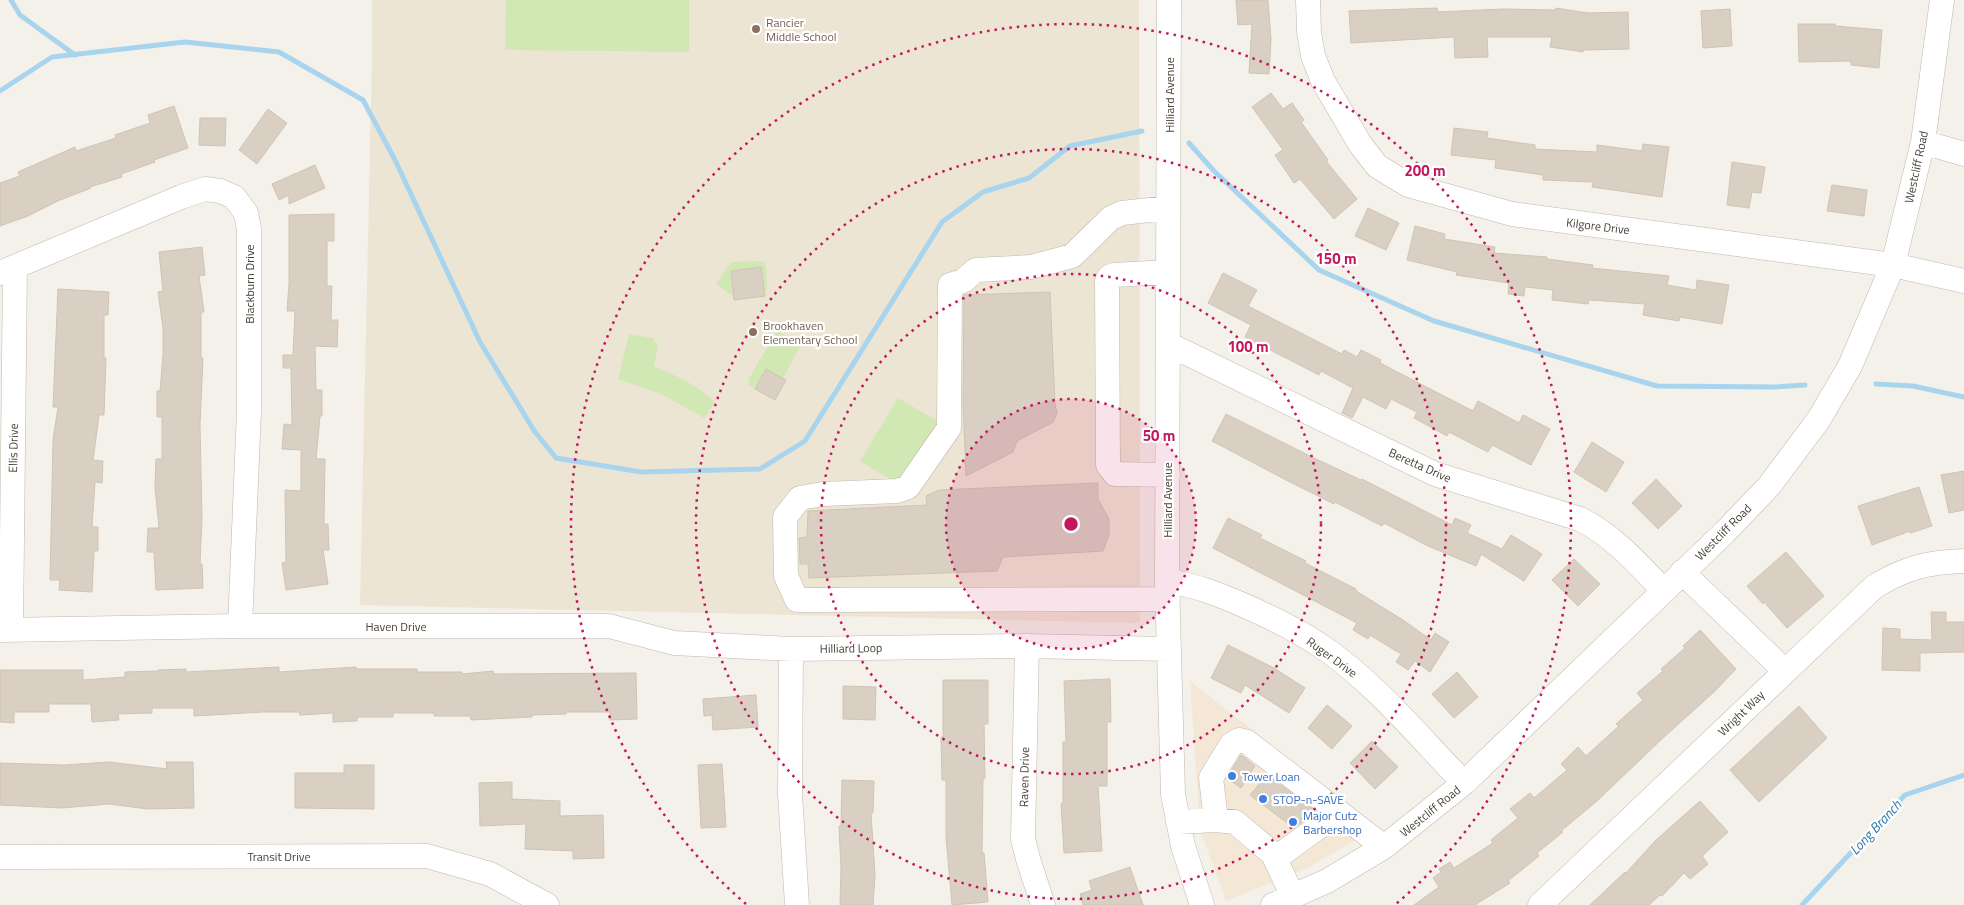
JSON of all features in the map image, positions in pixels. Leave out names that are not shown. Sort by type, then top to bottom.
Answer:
[{"type":"street","name":"Hilliard Avenue","points":[[1169,0],[1167,590],[1173,794],[1183,846],[1202,905]]},
{"type":"street","name":"Kilgore Drive","points":[[1308,0],[1308,32],[1323,80],[1360,144],[1377,166],[1408,185],[1502,211],[1552,220],[1893,265],[1964,281]]},
{"type":"street","name":"Westcliff Road","points":[[1283,901],[1327,881],[1384,847],[1464,783],[1725,532],[1769,486],[1819,419],[1850,366],[1893,265],[1923,142],[1942,0]]},
{"type":"street","points":[[1923,142],[1964,154]]},
{"type":"street","name":"Blackburn Drive","points":[[8,270],[182,197],[205,190],[220,191],[234,197],[246,213],[249,229],[249,410],[240,626]]},
{"type":"street","name":"Ruger Drive","points":[[1168,208],[1122,213],[1111,218],[1072,256],[1032,267],[976,270],[963,281],[950,285],[949,428],[908,487],[897,491],[822,494],[800,498],[785,517],[786,576],[797,600],[1167,590],[1188,584],[1215,592],[1270,616],[1324,649],[1366,683],[1464,783]]},
{"type":"street","name":"Ellis Drive","points":[[6,630],[8,270]]},
{"type":"street","points":[[1168,272],[1114,275],[1108,278],[1107,281],[1108,465],[1115,474],[1168,476]]},
{"type":"street","name":"Beretta Drive","points":[[1168,344],[1435,474],[1586,522],[1617,542],[1664,591]]},
{"type":"street","name":"Wright Way","points":[[1540,905],[1874,587],[1893,575],[1916,567],[1938,562],[1964,561]]},
{"type":"street","points":[[1682,572],[1785,671]]},
{"type":"street","name":"Haven Drive","points":[[6,630],[240,626],[609,626],[674,643],[791,649]]},
{"type":"street","name":"Hilliard Loop","points":[[791,649],[1027,646],[1168,649]]},
{"type":"street","name":"Raven Drive","points":[[1027,646],[1023,839],[1028,860],[1044,905]]},
{"type":"street","points":[[791,649],[790,794],[797,905]]},
{"type":"street","points":[[1216,820],[1211,778],[1231,745],[1239,740],[1247,742],[1384,847]]},
{"type":"street","points":[[1276,858],[1339,812]]},
{"type":"street","points":[[1178,822],[1216,820],[1235,822],[1268,848],[1276,858],[1283,901]]},
{"type":"street","name":"Transit Drive","points":[[0,857],[427,856],[490,874],[547,905]]},
{"type":"shaded area","name":"Brookhaven Elementary School","points":[[372,0],[1139,0],[1140,623],[360,605]]},
{"type":"shaded area","points":[[1190,681],[1377,828],[1309,867],[1226,901],[1200,830]]},
{"type":"green space","points":[[506,0],[689,0],[689,52],[505,50]]},
{"type":"green space","points":[[763,261],[766,267],[767,291],[731,295],[716,284],[731,262]]},
{"type":"green space","points":[[777,331],[795,340],[800,347],[773,397],[749,386],[748,380]]},
{"type":"green space","points":[[629,334],[653,338],[658,346],[654,366],[694,386],[715,403],[704,418],[663,395],[618,379]]},
{"type":"green space","points":[[898,398],[939,422],[901,486],[860,461]]},
{"type":"building","points":[[1236,0],[1268,0],[1271,39],[1269,74],[1249,73],[1252,24],[1238,25]]},
{"type":"building","points":[[1437,8],[1438,12],[1503,9],[1555,10],[1556,8],[1588,13],[1628,12],[1629,49],[1583,50],[1583,52],[1550,47],[1552,37],[1487,37],[1488,57],[1455,58],[1454,37],[1351,43],[1349,11]]},
{"type":"building","points":[[1730,9],[1732,46],[1703,48],[1701,11]]},
{"type":"building","points":[[1798,24],[1835,24],[1835,26],[1882,30],[1879,68],[1851,65],[1851,61],[1799,62]]},
{"type":"building","points":[[1271,93],[1283,109],[1292,103],[1304,120],[1301,122],[1328,160],[1326,161],[1357,199],[1334,219],[1300,179],[1294,183],[1275,155],[1283,150],[1252,107]]},
{"type":"building","points":[[174,106],[188,148],[154,160],[155,162],[121,174],[122,177],[90,187],[28,216],[0,226],[0,183],[20,176],[18,172],[75,147],[76,151],[116,138],[115,135],[150,123],[148,115]]},
{"type":"building","points":[[268,109],[287,123],[257,164],[239,150]]},
{"type":"building","points":[[200,118],[226,118],[225,146],[199,145]]},
{"type":"building","points":[[1454,128],[1488,132],[1487,138],[1535,145],[1535,149],[1597,152],[1597,145],[1642,151],[1643,144],[1669,147],[1662,197],[1592,187],[1593,182],[1543,180],[1543,175],[1495,168],[1496,160],[1451,155]]},
{"type":"building","points":[[1732,162],[1765,167],[1761,193],[1752,192],[1749,208],[1727,205]]},
{"type":"building","points":[[315,165],[325,188],[289,204],[289,195],[279,200],[272,184]]},
{"type":"building","points":[[1832,185],[1867,190],[1864,216],[1827,211]]},
{"type":"building","points":[[1368,208],[1399,223],[1386,250],[1355,236]]},
{"type":"building","points":[[334,214],[334,241],[327,241],[327,286],[332,286],[331,320],[338,320],[337,347],[315,346],[316,390],[322,390],[322,416],[320,416],[316,459],[325,459],[324,524],[328,524],[329,550],[323,550],[328,584],[286,590],[282,563],[286,562],[285,490],[301,491],[301,450],[282,449],[284,424],[292,425],[291,368],[283,368],[283,355],[293,355],[295,311],[287,311],[289,215]]},
{"type":"building","points":[[1415,226],[1445,234],[1444,239],[1495,247],[1494,253],[1547,257],[1547,259],[1593,265],[1592,268],[1669,276],[1667,285],[1696,290],[1697,280],[1729,285],[1722,324],[1680,317],[1679,321],[1643,315],[1645,304],[1589,300],[1588,304],[1552,300],[1553,290],[1525,287],[1524,296],[1508,294],[1509,283],[1456,275],[1457,272],[1407,260]]},
{"type":"building","points":[[202,247],[205,275],[199,276],[204,312],[201,312],[201,358],[203,358],[200,423],[202,519],[200,564],[202,564],[203,588],[156,590],[154,552],[147,552],[148,528],[159,528],[155,487],[156,459],[162,459],[162,417],[157,417],[157,391],[160,391],[163,355],[163,328],[158,292],[163,291],[159,252]]},
{"type":"building","points":[[761,267],[765,296],[734,300],[731,271]]},
{"type":"building","points":[[1223,273],[1257,290],[1248,306],[1342,354],[1344,350],[1357,357],[1361,350],[1381,360],[1380,363],[1473,411],[1478,401],[1519,423],[1523,415],[1550,429],[1531,465],[1492,445],[1488,452],[1449,432],[1447,436],[1414,418],[1417,412],[1391,399],[1386,409],[1363,397],[1352,418],[1342,413],[1353,388],[1321,371],[1319,375],[1245,337],[1251,325],[1208,303]]},
{"type":"building","points":[[58,289],[109,292],[108,315],[104,315],[104,358],[106,358],[104,415],[99,415],[93,460],[103,461],[102,483],[95,482],[92,527],[98,527],[98,551],[94,551],[92,592],[59,590],[60,580],[50,580],[53,440],[58,407],[53,407]]},
{"type":"building","points":[[1050,292],[1055,405],[1057,413],[1053,422],[1017,441],[1013,452],[966,476],[963,401],[964,295]]},
{"type":"building","points":[[766,369],[786,380],[775,400],[755,389]]},
{"type":"building","points":[[1226,414],[1316,459],[1362,479],[1452,525],[1455,518],[1471,525],[1467,533],[1502,549],[1511,535],[1542,554],[1524,581],[1481,554],[1476,566],[1428,546],[1384,523],[1382,526],[1288,481],[1212,441]]},
{"type":"building","points":[[1592,442],[1624,462],[1606,492],[1574,472]]},
{"type":"building","points":[[1964,471],[1964,510],[1949,513],[1941,475]]},
{"type":"building","points":[[1656,479],[1682,506],[1658,529],[1632,503]]},
{"type":"building","points":[[1098,483],[1098,499],[1109,519],[1109,535],[1103,551],[1003,557],[997,571],[809,578],[808,564],[800,564],[799,538],[807,537],[808,511],[927,505],[926,496],[939,490]]},
{"type":"building","points":[[1919,487],[1932,526],[1910,533],[1910,531],[1872,545],[1858,506]]},
{"type":"building","points":[[1228,518],[1262,535],[1260,538],[1306,561],[1305,563],[1356,589],[1356,591],[1431,640],[1435,633],[1449,642],[1430,672],[1415,661],[1408,670],[1396,662],[1401,654],[1370,635],[1368,639],[1353,630],[1357,623],[1213,548]]},
{"type":"building","points":[[1786,552],[1824,596],[1787,628],[1747,586]]},
{"type":"building","points":[[1574,559],[1600,584],[1578,606],[1552,580]]},
{"type":"building","points":[[1931,612],[1946,612],[1946,622],[1964,622],[1964,652],[1920,653],[1920,671],[1882,670],[1883,628],[1900,629],[1900,639],[1932,640]]},
{"type":"building","points":[[1700,630],[1736,669],[1714,692],[1597,801],[1561,831],[1563,832],[1537,853],[1539,856],[1508,881],[1510,883],[1475,905],[1414,905],[1439,887],[1433,878],[1441,872],[1439,869],[1450,862],[1454,868],[1493,843],[1491,840],[1518,818],[1510,809],[1530,793],[1534,798],[1567,770],[1561,764],[1578,747],[1586,756],[1619,726],[1616,724],[1643,700],[1637,693],[1663,671],[1661,669],[1685,648],[1683,646]]},
{"type":"building","points":[[1228,645],[1274,668],[1305,688],[1289,713],[1245,685],[1241,693],[1211,678]]},
{"type":"building","points":[[279,667],[279,672],[356,667],[356,669],[417,669],[417,672],[462,672],[462,674],[493,671],[494,674],[636,673],[637,719],[610,720],[610,712],[566,712],[566,714],[532,715],[532,717],[471,720],[470,716],[434,716],[434,713],[393,713],[393,717],[357,717],[357,721],[333,722],[333,713],[300,715],[299,712],[263,712],[194,716],[194,708],[152,708],[152,713],[118,714],[119,720],[92,722],[91,704],[49,704],[49,712],[14,712],[14,723],[0,722],[0,670],[83,670],[83,680],[125,677],[125,672],[186,669],[186,672]]},
{"type":"building","points":[[1457,672],[1478,697],[1454,718],[1432,694]]},
{"type":"building","points":[[1110,679],[1111,722],[1107,722],[1107,786],[1098,786],[1102,851],[1064,853],[1061,804],[1063,803],[1063,742],[1066,742],[1064,681]]},
{"type":"building","points":[[943,680],[988,680],[988,724],[984,724],[985,778],[983,779],[982,853],[984,853],[988,902],[952,905],[946,837],[946,780],[942,780]]},
{"type":"building","points":[[843,686],[876,687],[875,720],[843,719]]},
{"type":"building","points":[[756,695],[758,727],[713,730],[712,715],[704,716],[703,699]]},
{"type":"building","points":[[1327,705],[1352,726],[1332,749],[1308,728]]},
{"type":"building","points":[[1799,706],[1827,738],[1759,802],[1730,770]]},
{"type":"building","points":[[1372,741],[1398,767],[1375,789],[1350,763]]},
{"type":"building","points":[[1241,755],[1255,766],[1241,788],[1227,778]]},
{"type":"building","points":[[109,762],[167,769],[166,762],[193,762],[194,808],[148,809],[109,804],[62,808],[0,805],[0,763],[64,765]]},
{"type":"building","points":[[722,764],[726,827],[701,828],[698,765]]},
{"type":"building","points":[[344,765],[374,765],[374,809],[295,808],[295,773],[344,773]]},
{"type":"building","points":[[1267,775],[1314,810],[1309,817],[1294,828],[1250,795]]},
{"type":"building","points":[[842,780],[874,781],[873,813],[871,813],[875,875],[873,905],[840,905],[839,826],[841,826]]},
{"type":"building","points":[[512,782],[512,799],[560,801],[560,816],[603,815],[604,858],[573,859],[573,851],[525,849],[526,824],[480,826],[479,783]]},
{"type":"building","points":[[1700,801],[1728,832],[1702,856],[1708,864],[1690,879],[1684,873],[1662,896],[1660,895],[1649,905],[1590,905],[1626,873],[1656,840]]},
{"type":"building","points":[[1130,867],[1143,905],[1083,905],[1080,894],[1092,890],[1089,881]]},
{"type":"waterway","points":[[11,0],[20,15],[75,55]]},
{"type":"waterway","points":[[0,91],[52,57],[185,42],[279,52],[363,100],[395,160],[480,342],[535,432],[556,458],[641,472],[760,469],[805,441],[942,222],[983,192],[1029,178],[1070,146],[1142,131]]},
{"type":"waterway","points":[[1189,143],[1214,171],[1319,270],[1434,321],[1657,386],[1776,387],[1805,385]]},
{"type":"waterway","points":[[1876,384],[1913,386],[1964,397]]},
{"type":"waterway","name":"Long Branch","points":[[1802,905],[1905,795],[1964,775]]},
{"type":"place","name":"Rancier Middle School","points":[[756,29]]},
{"type":"place","name":"Brookhaven Elementary School","points":[[753,332]]},
{"type":"place","name":"Tower Loan","points":[[1232,776]]},
{"type":"place","name":"STOP-n-SAVE","points":[[1263,799]]},
{"type":"place","name":"Major Cutz Barbershop","points":[[1293,822]]}]
